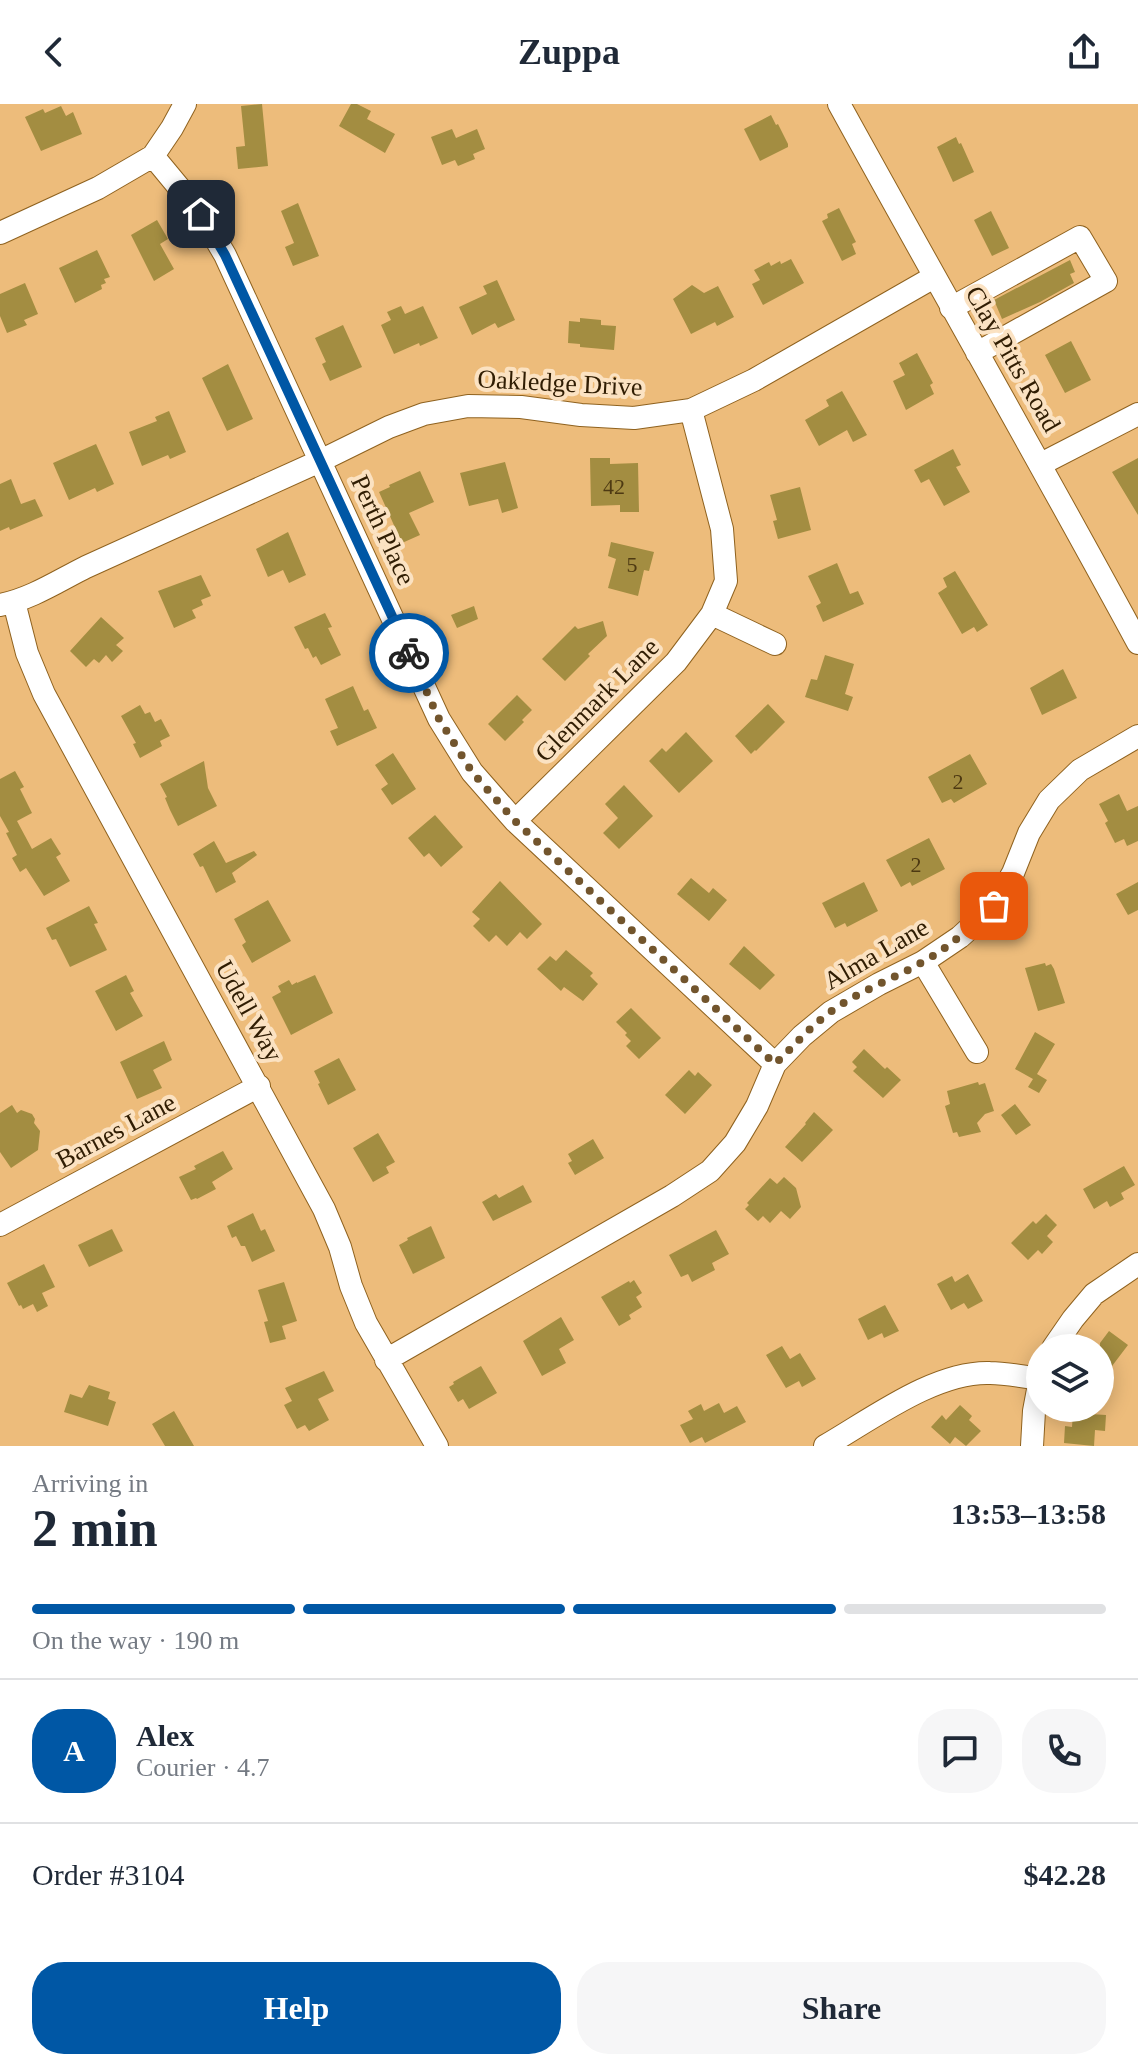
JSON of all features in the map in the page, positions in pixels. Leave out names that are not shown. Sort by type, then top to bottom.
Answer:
[{"type":"street","points":[[0,233],[98,188],[153,156],[185,104]]},
{"type":"street","name":"Clay Pitts Road","points":[[839,104],[1138,643]]},
{"type":"street","name":"Perth Place","points":[[153,156],[201,214],[225,255],[439,719],[472,772],[515,821],[775,1064]]},
{"type":"street","points":[[951,308],[1080,237],[1106,281],[977,353]]},
{"type":"street","name":"Oakledge Drive","points":[[7,603],[389,427],[424,414],[468,406],[521,407],[634,418],[691,410],[754,380],[934,277]]},
{"type":"street","name":"Glenmark Lane","points":[[515,821],[676,662],[712,614],[726,581],[722,529],[691,410]]},
{"type":"street","points":[[1041,464],[1138,414]]},
{"type":"street","name":"Udell Way","points":[[7,603],[44,694],[324,1209],[366,1323],[437,1446]]},
{"type":"street","points":[[712,614],[775,644]]},
{"type":"street","name":"Alma Lane","points":[[386,1360],[672,1196],[710,1171],[735,1143],[757,1106],[775,1064],[802,1036],[831,1012],[923,962],[960,937],[994,906],[1013,873],[1029,833],[1049,800],[1080,770],[1138,736]]},
{"type":"street","points":[[923,962],[977,1052]]},
{"type":"street","name":"Barnes Lane","points":[[0,1225],[259,1086]]},
{"type":"street","points":[[1063,1334],[1094,1294],[1138,1264]]},
{"type":"street","points":[[825,1446],[926,1387],[958,1375],[990,1373],[1026,1377]]},
{"type":"street","points":[[1032,1446],[1033,1422]]},
{"type":"building","points":[[262,104],[268,166],[238,169],[236,147],[245,146],[241,106]]},
{"type":"building","points":[[351,104],[371,111],[367,119],[395,134],[385,153],[339,126]]},
{"type":"building","points":[[61,106],[66,116],[73,112],[82,134],[41,151],[25,117]]},
{"type":"building","points":[[771,115],[788,147],[760,161],[744,129]]},
{"type":"building","points":[[452,129],[456,138],[477,129],[485,149],[473,154],[475,159],[458,166],[455,160],[442,165],[431,137]]},
{"type":"building","points":[[956,137],[974,172],[953,182],[937,147]]},
{"type":"building","points":[[298,203],[319,256],[293,266],[285,247],[294,243],[281,211]]},
{"type":"building","points":[[839,208],[856,242],[852,244],[856,254],[842,261],[822,221],[828,218],[827,214]]},
{"type":"building","points":[[991,211],[1009,248],[992,256],[974,220]]},
{"type":"building","points":[[157,220],[168,239],[160,244],[174,269],[154,281],[131,235]]},
{"type":"building","points":[[97,250],[110,277],[104,279],[106,283],[101,285],[102,289],[75,303],[59,268]]},
{"type":"building","points":[[791,259],[804,283],[763,305],[752,284],[760,280],[754,270],[769,262],[771,266]]},
{"type":"building","points":[[1070,260],[1075,272],[1070,274],[1074,283],[1002,319],[994,300]]},
{"type":"building","points":[[497,280],[515,320],[498,328],[495,323],[472,335],[459,307],[487,294],[483,286]]},
{"type":"building","points":[[25,283],[38,314],[24,320],[27,325],[7,333],[0,316],[0,294]]},
{"type":"building","points":[[692,285],[704,293],[718,286],[734,317],[691,334],[673,299]]},
{"type":"building","points":[[401,306],[405,314],[423,306],[438,338],[394,354],[381,325],[391,320],[387,312]]},
{"type":"building","points":[[580,318],[601,320],[601,325],[616,326],[614,350],[568,343],[569,321],[580,322]]},
{"type":"building","points":[[343,325],[362,367],[330,381],[322,364],[326,362],[315,338]]},
{"type":"building","points":[[1071,341],[1091,380],[1065,393],[1045,355]]},
{"type":"building","points":[[917,353],[933,383],[930,385],[934,394],[906,410],[893,381],[905,375],[899,363]]},
{"type":"building","points":[[228,364],[253,419],[227,431],[202,378]]},
{"type":"building","points":[[842,391],[867,435],[853,442],[847,430],[819,446],[805,420],[829,406],[826,400]]},
{"type":"building","points":[[169,411],[186,452],[170,459],[168,455],[142,466],[129,432],[157,421],[155,417]]},
{"type":"building","points":[[96,444],[114,484],[97,492],[95,488],[69,500],[53,463]]},
{"type":"building","points":[[953,449],[961,465],[956,467],[970,492],[944,506],[929,479],[921,483],[914,470]]},
{"type":"building","points":[[590,458],[610,458],[610,464],[638,463],[639,512],[620,512],[620,505],[591,506]]},
{"type":"building","points":[[1138,458],[1138,515],[1112,472]]},
{"type":"building","points":[[505,462],[518,508],[502,513],[498,499],[469,506],[460,473]]},
{"type":"building","points":[[420,471],[434,502],[409,513],[420,535],[402,543],[379,492]]},
{"type":"building","points":[[11,479],[21,504],[35,499],[43,516],[0,531],[0,484]]},
{"type":"building","points":[[800,487],[811,530],[778,539],[773,521],[777,520],[770,495]]},
{"type":"building","points":[[288,532],[306,575],[289,583],[283,570],[268,577],[256,549]]},
{"type":"building","points":[[611,542],[654,552],[649,571],[644,570],[638,596],[608,588],[616,559],[608,556]]},
{"type":"building","points":[[837,563],[850,594],[858,591],[864,604],[823,622],[816,606],[821,603],[808,576]]},
{"type":"building","points":[[955,571],[988,625],[977,632],[974,627],[962,634],[938,593],[947,587],[943,578]]},
{"type":"building","points":[[201,575],[211,596],[201,600],[203,605],[192,610],[196,618],[174,628],[158,591]]},
{"type":"building","points":[[474,606],[478,619],[457,628],[451,615]]},
{"type":"building","points":[[325,613],[332,627],[328,628],[341,655],[321,665],[308,648],[305,649],[294,627]]},
{"type":"building","points":[[101,617],[124,638],[116,645],[123,651],[112,662],[106,655],[99,663],[94,659],[86,667],[70,651]]},
{"type":"building","points":[[603,621],[607,636],[565,681],[542,659],[575,626],[578,629]]},
{"type":"building","points":[[825,655],[854,664],[845,694],[853,697],[848,711],[805,697],[811,679],[817,680]]},
{"type":"building","points":[[1063,669],[1077,698],[1042,715],[1030,688]]},
{"type":"building","points":[[353,686],[364,711],[368,709],[377,728],[337,746],[330,731],[338,728],[325,699]]},
{"type":"building","points":[[517,695],[532,710],[505,741],[488,724]]},
{"type":"building","points":[[768,704],[785,722],[751,754],[735,736]]},
{"type":"building","points":[[140,705],[145,714],[150,712],[155,722],[161,719],[170,736],[160,741],[162,746],[140,758],[133,744],[136,743],[121,716]]},
{"type":"building","points":[[686,732],[713,761],[679,793],[649,761],[662,748],[666,752]]},
{"type":"building","points":[[393,753],[416,789],[392,805],[381,789],[388,784],[375,765]]},
{"type":"building","points":[[970,754],[987,784],[954,803],[951,799],[942,803],[928,777]]},
{"type":"building","points":[[204,761],[208,788],[217,806],[178,826],[160,784]]},
{"type":"building","points":[[15,771],[32,813],[17,821],[32,849],[51,838],[61,854],[56,857],[70,881],[44,896],[26,868],[20,872],[12,858],[17,855],[0,816],[0,779]]},
{"type":"building","points":[[624,785],[653,816],[619,849],[603,833],[618,818],[605,804]]},
{"type":"building","points":[[1119,794],[1127,811],[1138,806],[1138,841],[1127,846],[1124,839],[1115,843],[1099,804]]},
{"type":"building","points":[[435,815],[463,847],[441,867],[429,853],[424,857],[408,838]]},
{"type":"building","points":[[929,838],[945,869],[912,886],[910,882],[901,887],[886,860]]},
{"type":"building","points":[[214,841],[226,863],[254,851],[257,855],[232,873],[236,882],[216,893],[203,866],[200,867],[193,854]]},
{"type":"building","points":[[691,878],[709,893],[713,888],[727,900],[709,921],[677,894]]},
{"type":"building","points":[[500,881],[542,924],[527,939],[520,932],[507,946],[496,935],[489,942],[473,926],[480,919],[472,912]]},
{"type":"building","points":[[864,882],[878,911],[847,927],[845,923],[835,928],[822,903]]},
{"type":"building","points":[[1138,882],[1138,910],[1128,915],[1116,894]]},
{"type":"building","points":[[268,900],[291,941],[252,963],[242,945],[246,942],[234,919]]},
{"type":"building","points":[[89,906],[107,950],[70,967],[56,939],[52,940],[46,928]]},
{"type":"building","points":[[744,946],[775,975],[760,990],[729,964]]},
{"type":"building","points":[[566,950],[593,973],[590,976],[598,984],[583,1001],[564,987],[561,991],[537,969],[550,956],[556,961]]},
{"type":"building","points":[[1045,963],[1046,966],[1051,964],[1054,969],[1065,1003],[1038,1011],[1025,968]]},
{"type":"building","points":[[126,975],[134,991],[130,993],[143,1016],[116,1031],[95,991]]},
{"type":"building","points":[[315,975],[333,1013],[291,1035],[272,997],[281,992],[278,986],[289,980],[292,985]]},
{"type":"building","points":[[631,1008],[661,1038],[639,1059],[626,1046],[631,1041],[616,1022]]},
{"type":"building","points":[[1035,1032],[1055,1044],[1037,1074],[1047,1080],[1039,1093],[1028,1087],[1033,1079],[1015,1069]]},
{"type":"building","points":[[164,1041],[172,1060],[153,1070],[162,1088],[137,1099],[120,1062]]},
{"type":"building","points":[[864,1049],[901,1080],[883,1098],[853,1071],[857,1067],[852,1062]]},
{"type":"building","points":[[339,1058],[356,1090],[328,1105],[314,1071]]},
{"type":"building","points":[[689,1070],[695,1076],[698,1072],[712,1085],[685,1114],[665,1095]]},
{"type":"building","points":[[978,1082],[979,1085],[985,1083],[994,1111],[985,1114],[977,1123],[981,1132],[959,1137],[957,1132],[953,1133],[945,1106],[950,1104],[947,1091]]},
{"type":"building","points":[[1015,1104],[1031,1125],[1016,1135],[1001,1115]]},
{"type":"building","points":[[12,1105],[17,1113],[21,1110],[32,1114],[40,1131],[38,1150],[11,1168],[0,1152],[0,1113]]},
{"type":"building","points":[[814,1112],[833,1130],[802,1162],[785,1147]]},
{"type":"building","points":[[378,1133],[395,1162],[386,1167],[389,1173],[373,1182],[353,1148]]},
{"type":"building","points":[[593,1139],[604,1158],[575,1175],[568,1163],[572,1161],[568,1154]]},
{"type":"building","points":[[223,1151],[233,1169],[212,1182],[216,1189],[191,1200],[179,1177]]},
{"type":"building","points":[[1124,1166],[1135,1185],[1121,1193],[1124,1199],[1110,1207],[1107,1201],[1094,1209],[1083,1189]]},
{"type":"building","points":[[784,1177],[796,1188],[801,1207],[790,1219],[781,1211],[770,1223],[763,1216],[758,1221],[745,1209],[749,1205],[747,1203],[770,1178],[777,1184]]},
{"type":"building","points":[[523,1185],[532,1202],[493,1221],[482,1202],[496,1194],[499,1198]]},
{"type":"building","points":[[253,1213],[275,1251],[252,1262],[245,1246],[241,1246],[236,1236],[232,1238],[227,1226]]},
{"type":"building","points":[[1046,1214],[1057,1225],[1047,1236],[1053,1242],[1042,1254],[1038,1250],[1028,1260],[1011,1243],[1033,1221],[1036,1224]]},
{"type":"building","points":[[431,1226],[445,1258],[413,1274],[399,1245]]},
{"type":"building","points":[[112,1229],[123,1251],[89,1267],[78,1245]]},
{"type":"building","points":[[716,1230],[729,1254],[712,1263],[715,1270],[692,1282],[688,1274],[681,1277],[669,1255]]},
{"type":"building","points":[[44,1264],[55,1287],[42,1293],[48,1306],[37,1312],[33,1304],[23,1309],[7,1283]]},
{"type":"building","points":[[968,1274],[983,1301],[968,1309],[964,1303],[951,1310],[937,1284],[952,1276],[955,1282]]},
{"type":"building","points":[[634,1280],[642,1293],[636,1297],[642,1307],[619,1326],[601,1297]]},
{"type":"building","points":[[284,1282],[297,1321],[282,1326],[286,1339],[270,1343],[264,1322],[268,1321],[258,1290]]},
{"type":"building","points":[[885,1305],[899,1331],[884,1338],[882,1333],[868,1340],[858,1319]]},
{"type":"building","points":[[561,1317],[574,1340],[559,1349],[566,1363],[542,1376],[523,1341]]},
{"type":"building","points":[[1114,1335],[1128,1345],[1114,1363]]},
{"type":"building","points":[[782,1346],[790,1359],[800,1353],[816,1379],[802,1387],[799,1381],[786,1388],[766,1355]]},
{"type":"building","points":[[481,1366],[497,1393],[469,1409],[463,1399],[458,1402],[449,1387]]},
{"type":"building","points":[[324,1371],[334,1391],[318,1399],[329,1420],[309,1431],[305,1425],[297,1429],[284,1405],[292,1401],[285,1388]]},
{"type":"building","points":[[89,1385],[110,1392],[108,1399],[116,1402],[108,1426],[64,1412],[70,1394],[82,1398]]},
{"type":"building","points":[[719,1403],[724,1413],[737,1406],[746,1422],[705,1443],[702,1437],[690,1443],[680,1425],[693,1419],[688,1411],[701,1404],[704,1411]]},
{"type":"building","points":[[960,1405],[972,1416],[969,1420],[981,1431],[966,1446],[955,1437],[950,1444],[931,1427],[942,1415],[946,1420]]},
{"type":"building","points":[[174,1411],[194,1446],[165,1446],[152,1424]]},
{"type":"building","points":[[1072,1422],[1106,1422],[1105,1431],[1095,1430],[1094,1446],[1064,1443],[1065,1426],[1072,1427]]},
{"type":"way so far","points":[[409,653],[439,719],[472,772],[515,821],[775,1064],[831,1012],[923,962],[960,937],[994,906]]},
{"type":"route","points":[[201,214],[225,255],[266,341],[409,653]]}]
